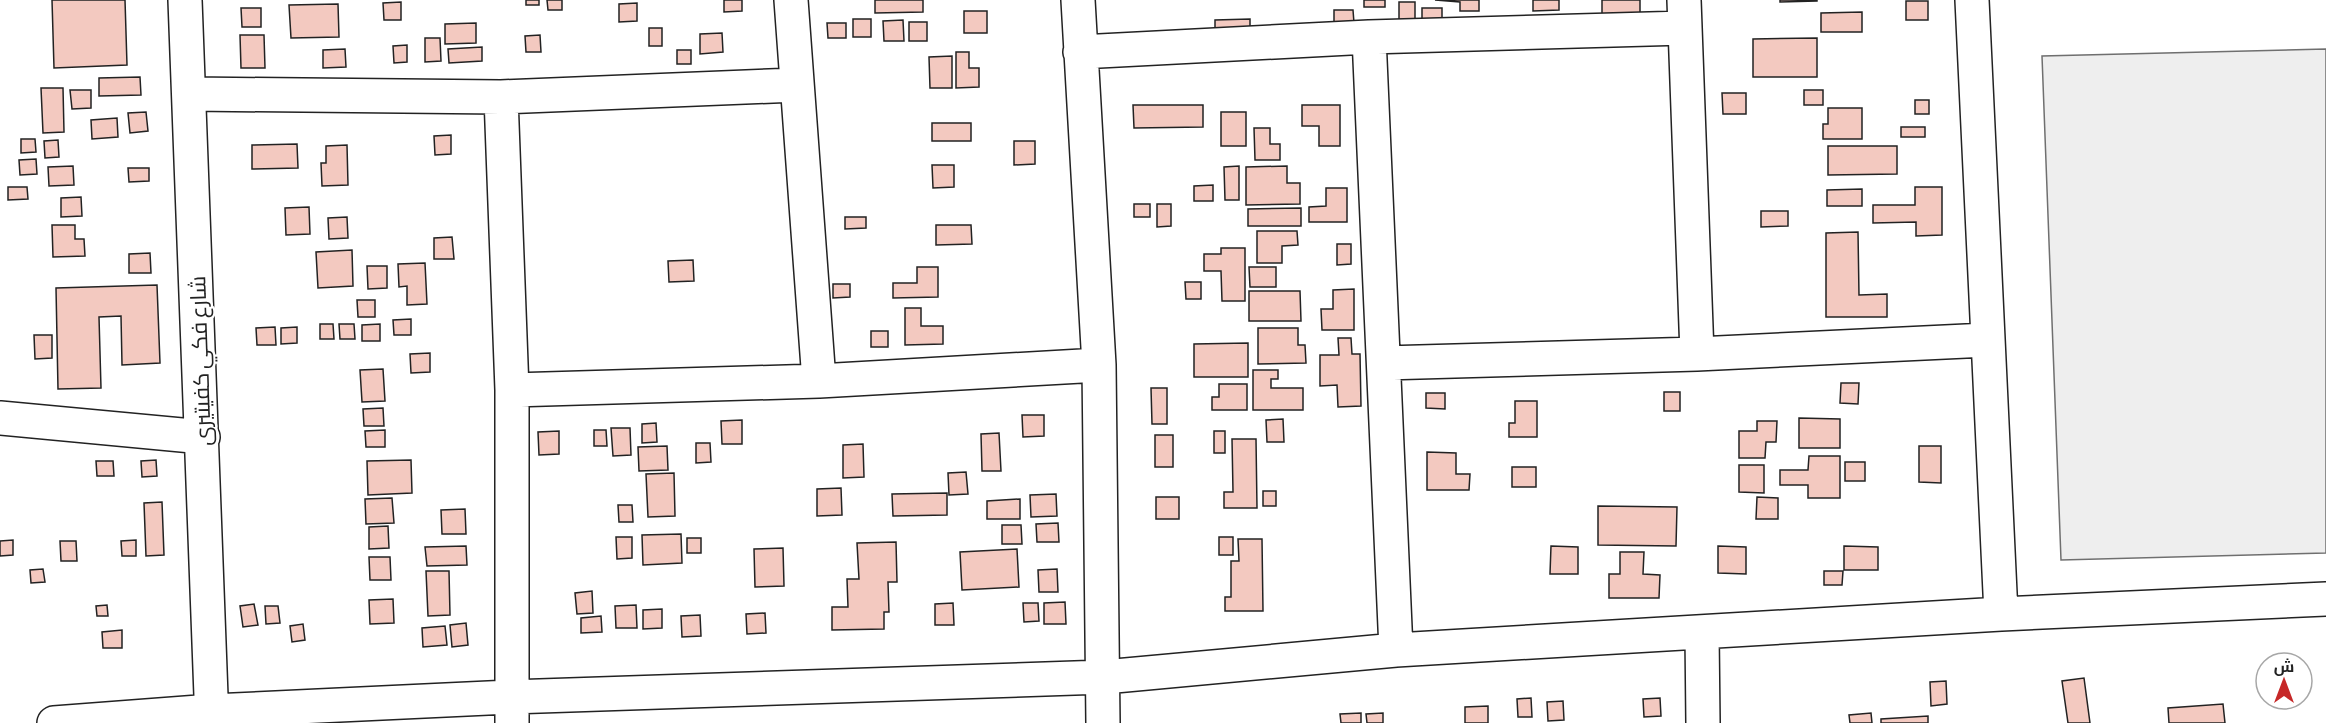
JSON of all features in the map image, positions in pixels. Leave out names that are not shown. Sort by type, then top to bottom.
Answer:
[{"type":"street","name":"شارع فكي كفيتيرى","points":[[185,0],[212,717]]},
{"type":"street","points":[[791,0],[819,381]]},
{"type":"street","points":[[1078,0],[1099,364],[1103,723]]},
{"type":"street","points":[[1972,0],[2001,614]]},
{"type":"street","points":[[1080,52],[1369,37],[1685,14],[1697,354]]},
{"type":"street","points":[[1369,37],[1396,650]]},
{"type":"street","points":[[190,94],[501,97],[796,85]]},
{"type":"street","points":[[501,97],[512,390],[511,710]]},
{"type":"street","points":[[1384,363],[1697,354],[1987,340]]},
{"type":"street","points":[[512,390],[819,381],[1099,364]]},
{"type":"street","points":[[0,418],[203,437]]},
{"type":"street","points":[[54,723],[511,710],[1104,677],[1396,650],[2001,614],[2326,599]]},
{"type":"street","points":[[1702,633],[1703,723]]},
{"type":"shaded area","points":[[2326,49],[2326,553],[2061,560],[2042,56]]},
{"type":"building","points":[[52,0],[125,0],[127,65],[54,68]]},
{"type":"building","points":[[526,0],[539,0],[539,5],[526,5]]},
{"type":"building","points":[[547,0],[562,0],[562,10],[548,10]]},
{"type":"building","points":[[724,0],[742,0],[742,11],[724,12]]},
{"type":"building","points":[[875,0],[923,0],[923,12],[875,13]]},
{"type":"building","points":[[1364,0],[1385,0],[1385,7],[1364,7]]},
{"type":"building","points":[[1435,0],[1479,0],[1479,11],[1460,11],[1460,2]]},
{"type":"building","points":[[1533,0],[1559,0],[1559,10],[1533,11]]},
{"type":"building","points":[[1602,0],[1640,0],[1640,15],[1602,15]]},
{"type":"building","points":[[1780,0],[1817,0],[1817,1],[1780,2]]},
{"type":"building","points":[[1906,1],[1928,1],[1928,20],[1906,20]]},
{"type":"building","points":[[401,2],[401,20],[384,20],[383,3]]},
{"type":"building","points":[[1399,2],[1415,2],[1415,21],[1399,21]]},
{"type":"building","points":[[637,3],[637,21],[619,22],[619,4]]},
{"type":"building","points":[[338,4],[339,37],[291,38],[289,5]]},
{"type":"building","points":[[241,8],[261,8],[261,27],[242,27]]},
{"type":"building","points":[[1422,8],[1442,8],[1442,23],[1422,23]]},
{"type":"building","points":[[1334,10],[1353,10],[1354,23],[1334,24]]},
{"type":"building","points":[[964,11],[987,11],[987,33],[964,33]]},
{"type":"building","points":[[1862,12],[1862,32],[1821,32],[1821,13]]},
{"type":"building","points":[[853,19],[871,19],[871,37],[853,37]]},
{"type":"building","points":[[1250,19],[1250,33],[1215,33],[1215,20]]},
{"type":"building","points":[[903,20],[904,41],[884,41],[883,21]]},
{"type":"building","points":[[909,22],[927,22],[927,41],[909,41]]},
{"type":"building","points":[[476,23],[476,43],[445,44],[445,24]]},
{"type":"building","points":[[827,23],[846,23],[846,38],[828,38]]},
{"type":"building","points":[[649,28],[662,28],[662,46],[649,46]]},
{"type":"building","points":[[722,33],[723,52],[700,54],[700,34]]},
{"type":"building","points":[[240,35],[264,35],[265,68],[241,68]]},
{"type":"building","points":[[540,35],[541,52],[526,52],[525,36]]},
{"type":"building","points":[[425,38],[440,38],[441,61],[425,62]]},
{"type":"building","points":[[1817,38],[1817,77],[1753,77],[1753,39]]},
{"type":"building","points":[[407,45],[407,62],[394,63],[393,46]]},
{"type":"building","points":[[482,47],[482,61],[449,63],[448,49]]},
{"type":"building","points":[[345,49],[346,67],[323,68],[323,50]]},
{"type":"building","points":[[677,50],[691,50],[691,64],[677,64]]},
{"type":"building","points":[[956,52],[969,52],[969,68],[979,68],[979,87],[956,88]]},
{"type":"building","points":[[952,56],[952,88],[930,88],[929,57]]},
{"type":"building","points":[[140,77],[141,95],[99,96],[99,78]]},
{"type":"building","points":[[41,88],[63,88],[64,132],[43,133]]},
{"type":"building","points":[[70,90],[91,90],[91,108],[72,109]]},
{"type":"building","points":[[1804,90],[1823,90],[1823,105],[1804,105]]},
{"type":"building","points":[[1722,93],[1746,93],[1746,114],[1723,114]]},
{"type":"building","points":[[1915,100],[1929,100],[1929,114],[1915,114]]},
{"type":"building","points":[[1133,105],[1203,105],[1203,127],[1134,128]]},
{"type":"building","points":[[1302,105],[1340,105],[1340,146],[1319,146],[1319,126],[1302,126]]},
{"type":"building","points":[[1828,108],[1862,108],[1862,139],[1823,139],[1823,124],[1828,124]]},
{"type":"building","points":[[146,112],[148,131],[130,133],[128,113]]},
{"type":"building","points":[[1221,112],[1246,112],[1246,146],[1221,146]]},
{"type":"building","points":[[117,118],[118,137],[92,139],[91,120]]},
{"type":"building","points":[[932,123],[971,123],[971,141],[932,141]]},
{"type":"building","points":[[1901,127],[1925,127],[1925,137],[1901,137]]},
{"type":"building","points":[[1254,128],[1270,128],[1270,144],[1280,144],[1280,160],[1255,160]]},
{"type":"building","points":[[451,135],[451,154],[435,155],[434,136]]},
{"type":"building","points":[[21,139],[35,139],[36,152],[21,153]]},
{"type":"building","points":[[58,140],[59,157],[45,158],[44,141]]},
{"type":"building","points":[[1014,141],[1035,141],[1035,164],[1014,165]]},
{"type":"building","points":[[297,144],[298,168],[252,169],[252,145]]},
{"type":"building","points":[[347,145],[348,185],[322,186],[321,163],[326,163],[326,146]]},
{"type":"building","points":[[1828,146],[1897,146],[1897,174],[1828,175]]},
{"type":"building","points":[[36,159],[37,174],[20,175],[19,160]]},
{"type":"building","points":[[932,165],[954,165],[954,187],[933,188]]},
{"type":"building","points":[[73,166],[74,185],[49,186],[48,167]]},
{"type":"building","points":[[1239,166],[1239,200],[1225,200],[1224,167]]},
{"type":"building","points":[[1287,166],[1287,183],[1300,183],[1300,204],[1246,205],[1246,167]]},
{"type":"building","points":[[128,168],[149,168],[149,181],[129,182]]},
{"type":"building","points":[[1213,185],[1213,201],[1194,201],[1194,186]]},
{"type":"building","points":[[8,187],[27,187],[28,199],[8,200]]},
{"type":"building","points":[[1915,187],[1942,187],[1942,235],[1916,236],[1916,222],[1873,223],[1873,205],[1915,205]]},
{"type":"building","points":[[1326,188],[1347,188],[1347,222],[1309,222],[1309,207],[1326,206]]},
{"type":"building","points":[[1862,189],[1862,206],[1827,206],[1827,190]]},
{"type":"building","points":[[81,197],[82,216],[61,217],[61,198]]},
{"type":"building","points":[[1134,204],[1150,204],[1150,217],[1134,217]]},
{"type":"building","points":[[1157,204],[1171,204],[1171,226],[1157,227]]},
{"type":"building","points":[[309,207],[310,234],[286,235],[285,208]]},
{"type":"building","points":[[1301,208],[1301,226],[1248,226],[1248,209]]},
{"type":"building","points":[[1761,211],[1788,211],[1788,226],[1761,227]]},
{"type":"building","points":[[347,217],[348,238],[329,239],[328,218]]},
{"type":"building","points":[[845,217],[866,217],[866,228],[845,229]]},
{"type":"building","points":[[52,225],[75,225],[75,239],[84,239],[85,256],[53,257]]},
{"type":"building","points":[[936,225],[971,225],[972,244],[936,245]]},
{"type":"building","points":[[1257,231],[1297,231],[1298,245],[1282,246],[1282,263],[1257,263]]},
{"type":"building","points":[[1858,232],[1859,295],[1887,294],[1887,317],[1826,317],[1826,233]]},
{"type":"building","points":[[452,237],[454,259],[434,259],[434,238]]},
{"type":"building","points":[[1337,244],[1351,244],[1351,264],[1337,265]]},
{"type":"building","points":[[1221,248],[1245,248],[1245,301],[1222,301],[1221,271],[1204,271],[1204,254],[1221,254]]},
{"type":"building","points":[[352,250],[353,286],[318,288],[316,252]]},
{"type":"building","points":[[150,253],[151,273],[129,273],[129,254]]},
{"type":"building","points":[[693,260],[694,281],[669,282],[668,261]]},
{"type":"building","points":[[425,263],[427,304],[407,305],[407,286],[399,287],[398,264]]},
{"type":"building","points":[[367,266],[387,266],[387,288],[368,289]]},
{"type":"building","points":[[917,267],[938,267],[938,297],[893,298],[893,283],[917,283]]},
{"type":"building","points":[[1249,267],[1276,267],[1276,287],[1250,287]]},
{"type":"building","points":[[1185,282],[1201,282],[1201,299],[1186,299]]},
{"type":"building","points":[[833,284],[850,284],[850,297],[833,298]]},
{"type":"building","points":[[157,285],[160,363],[122,365],[121,316],[99,317],[101,388],[58,389],[56,288]]},
{"type":"building","points":[[1354,289],[1354,330],[1322,330],[1321,309],[1333,309],[1333,290]]},
{"type":"building","points":[[1249,291],[1300,291],[1301,321],[1249,321]]},
{"type":"building","points":[[357,300],[375,300],[375,317],[358,317]]},
{"type":"building","points":[[905,308],[921,308],[921,326],[943,326],[943,344],[905,345]]},
{"type":"building","points":[[411,319],[411,335],[394,335],[393,320]]},
{"type":"building","points":[[320,324],[333,324],[334,339],[320,339]]},
{"type":"building","points":[[339,324],[354,324],[355,339],[340,339]]},
{"type":"building","points":[[380,324],[380,341],[362,341],[362,325]]},
{"type":"building","points":[[275,327],[276,345],[257,345],[256,328]]},
{"type":"building","points":[[297,327],[297,343],[281,344],[281,328]]},
{"type":"building","points":[[1258,328],[1298,328],[1298,345],[1305,345],[1306,363],[1258,364]]},
{"type":"building","points":[[871,331],[888,331],[888,347],[871,347]]},
{"type":"building","points":[[34,335],[52,335],[52,358],[35,359]]},
{"type":"building","points":[[1338,338],[1351,338],[1352,354],[1360,354],[1361,406],[1338,407],[1337,385],[1320,386],[1320,355],[1339,355]]},
{"type":"building","points":[[1248,343],[1248,377],[1194,377],[1194,344]]},
{"type":"building","points":[[430,353],[430,372],[411,373],[410,354]]},
{"type":"building","points":[[383,369],[385,401],[362,402],[360,370]]},
{"type":"building","points":[[1253,370],[1278,370],[1278,379],[1271,379],[1271,388],[1303,388],[1303,410],[1253,410]]},
{"type":"building","points":[[1841,383],[1859,383],[1858,404],[1840,403]]},
{"type":"building","points":[[1219,384],[1247,384],[1247,410],[1212,410],[1212,397],[1219,397]]},
{"type":"building","points":[[1151,388],[1167,388],[1167,424],[1152,424]]},
{"type":"building","points":[[1664,392],[1680,392],[1680,411],[1664,411]]},
{"type":"building","points":[[1426,393],[1445,393],[1445,409],[1426,408]]},
{"type":"building","points":[[1515,401],[1537,401],[1537,437],[1509,437],[1509,423],[1515,423]]},
{"type":"building","points":[[383,408],[384,426],[364,426],[363,409]]},
{"type":"building","points":[[1022,415],[1044,415],[1044,436],[1023,437]]},
{"type":"building","points":[[1799,418],[1840,419],[1840,448],[1799,448]]},
{"type":"building","points":[[1283,419],[1284,442],[1267,442],[1266,420]]},
{"type":"building","points":[[742,420],[742,444],[722,444],[721,421]]},
{"type":"building","points":[[1757,421],[1777,421],[1776,442],[1766,442],[1765,458],[1739,458],[1739,431],[1757,431]]},
{"type":"building","points":[[656,423],[657,442],[642,443],[642,424]]},
{"type":"building","points":[[611,428],[630,428],[631,455],[613,456]]},
{"type":"building","points":[[385,430],[385,447],[366,447],[365,431]]},
{"type":"building","points":[[594,430],[606,430],[607,446],[594,446]]},
{"type":"building","points":[[559,431],[559,454],[539,455],[538,432]]},
{"type":"building","points":[[1214,431],[1225,431],[1225,453],[1214,453]]},
{"type":"building","points":[[999,433],[1001,471],[982,471],[981,434]]},
{"type":"building","points":[[1155,435],[1173,435],[1173,467],[1155,467]]},
{"type":"building","points":[[1232,439],[1256,439],[1257,508],[1224,508],[1224,492],[1233,492]]},
{"type":"building","points":[[696,443],[710,443],[711,462],[696,463]]},
{"type":"building","points":[[863,444],[864,477],[843,478],[843,445]]},
{"type":"building","points":[[667,446],[668,470],[639,471],[638,447]]},
{"type":"building","points":[[1919,446],[1941,446],[1941,483],[1919,482]]},
{"type":"building","points":[[1427,452],[1456,453],[1456,474],[1470,474],[1469,490],[1427,490]]},
{"type":"building","points":[[1809,456],[1840,456],[1840,498],[1808,498],[1808,485],[1780,485],[1780,470],[1808,470]]},
{"type":"building","points":[[156,460],[157,476],[142,477],[141,461]]},
{"type":"building","points":[[411,460],[412,493],[368,495],[367,461]]},
{"type":"building","points":[[96,461],[113,461],[114,476],[97,476]]},
{"type":"building","points":[[1845,462],[1865,462],[1865,481],[1845,481]]},
{"type":"building","points":[[1739,465],[1764,465],[1764,493],[1739,492]]},
{"type":"building","points":[[1512,467],[1536,467],[1536,487],[1512,487]]},
{"type":"building","points":[[966,472],[968,494],[949,495],[948,473]]},
{"type":"building","points":[[674,473],[675,516],[648,517],[646,474]]},
{"type":"building","points":[[841,488],[842,515],[817,516],[817,489]]},
{"type":"building","points":[[1263,491],[1276,491],[1276,506],[1263,506]]},
{"type":"building","points":[[947,493],[947,515],[893,516],[892,494]]},
{"type":"building","points":[[1056,494],[1057,516],[1031,517],[1030,495]]},
{"type":"building","points":[[1156,497],[1179,497],[1179,519],[1156,519]]},
{"type":"building","points":[[1757,497],[1778,498],[1778,519],[1756,519]]},
{"type":"building","points":[[392,498],[394,523],[366,524],[365,499]]},
{"type":"building","points":[[1020,499],[1020,519],[987,519],[987,501]]},
{"type":"building","points":[[162,502],[164,555],[146,556],[144,503]]},
{"type":"building","points":[[618,505],[632,505],[633,522],[619,522]]},
{"type":"building","points":[[1598,506],[1677,507],[1676,546],[1598,545]]},
{"type":"building","points":[[465,509],[466,534],[442,534],[441,510]]},
{"type":"building","points":[[1058,523],[1059,542],[1037,542],[1036,524]]},
{"type":"building","points":[[1002,525],[1021,525],[1022,544],[1002,544]]},
{"type":"building","points":[[388,526],[389,548],[369,549],[369,527]]},
{"type":"building","points":[[681,534],[682,563],[643,565],[642,535]]},
{"type":"building","points":[[616,537],[632,537],[632,558],[617,559]]},
{"type":"building","points":[[1219,537],[1233,537],[1233,555],[1219,555]]},
{"type":"building","points":[[687,538],[701,538],[701,553],[687,553]]},
{"type":"building","points":[[1238,539],[1262,539],[1263,611],[1225,611],[1225,597],[1231,597],[1231,561],[1239,561]]},
{"type":"building","points":[[13,540],[13,555],[0,556],[0,541]]},
{"type":"building","points":[[136,540],[136,556],[122,556],[121,541]]},
{"type":"building","points":[[60,541],[76,541],[77,561],[61,561]]},
{"type":"building","points":[[896,542],[897,582],[888,582],[889,612],[884,612],[884,629],[832,630],[832,607],[848,607],[847,579],[859,579],[857,543]]},
{"type":"building","points":[[466,546],[467,565],[427,566],[425,547]]},
{"type":"building","points":[[1551,546],[1578,547],[1578,574],[1550,574]]},
{"type":"building","points":[[1718,546],[1746,547],[1746,574],[1718,573]]},
{"type":"building","points":[[1844,546],[1878,547],[1878,570],[1844,570]]},
{"type":"building","points":[[783,548],[784,586],[755,587],[754,549]]},
{"type":"building","points":[[1017,549],[1019,587],[962,590],[960,552]]},
{"type":"building","points":[[1620,552],[1644,552],[1643,574],[1660,575],[1659,598],[1609,598],[1609,574],[1620,574]]},
{"type":"building","points":[[369,557],[390,557],[391,580],[370,580]]},
{"type":"building","points":[[43,569],[45,582],[31,583],[30,570]]},
{"type":"building","points":[[1057,569],[1058,592],[1039,592],[1038,570]]},
{"type":"building","points":[[426,571],[449,571],[450,615],[428,616]]},
{"type":"building","points":[[1824,571],[1843,571],[1842,585],[1824,585]]},
{"type":"building","points":[[592,591],[593,613],[577,614],[575,593]]},
{"type":"building","points":[[393,599],[394,623],[370,624],[369,600]]},
{"type":"building","points":[[1065,602],[1066,624],[1044,624],[1044,603]]},
{"type":"building","points":[[953,603],[954,625],[935,625],[935,604]]},
{"type":"building","points":[[1023,603],[1038,603],[1039,621],[1024,622]]},
{"type":"building","points":[[254,604],[258,625],[243,627],[240,606]]},
{"type":"building","points":[[107,605],[108,616],[97,616],[96,606]]},
{"type":"building","points":[[636,605],[637,628],[616,628],[615,606]]},
{"type":"building","points":[[265,606],[278,606],[280,623],[266,624]]},
{"type":"building","points":[[662,609],[662,628],[643,629],[643,610]]},
{"type":"building","points":[[765,613],[766,633],[747,634],[746,614]]},
{"type":"building","points":[[700,615],[701,636],[682,637],[681,616]]},
{"type":"building","points":[[601,616],[602,632],[581,633],[581,618]]},
{"type":"building","points":[[466,623],[468,645],[452,647],[450,625]]},
{"type":"building","points":[[303,624],[305,640],[292,642],[290,626]]},
{"type":"building","points":[[445,626],[447,645],[423,647],[422,628]]},
{"type":"building","points":[[122,630],[122,648],[103,648],[102,632]]},
{"type":"building","points":[[2084,678],[2090,723],[2068,723],[2062,681]]},
{"type":"building","points":[[1946,681],[1947,704],[1931,706],[1930,682]]},
{"type":"building","points":[[1531,698],[1532,717],[1518,717],[1517,699]]},
{"type":"building","points":[[1660,698],[1661,716],[1644,717],[1643,699]]},
{"type":"building","points":[[1563,701],[1564,720],[1548,721],[1547,702]]},
{"type":"building","points":[[2223,704],[2225,723],[2169,723],[2168,708]]},
{"type":"building","points":[[1488,706],[1488,723],[1465,723],[1465,707]]},
{"type":"building","points":[[1361,713],[1361,723],[1341,723],[1340,714]]},
{"type":"building","points":[[1383,713],[1383,723],[1367,723],[1366,714]]},
{"type":"building","points":[[1871,713],[1872,723],[1850,723],[1849,715]]},
{"type":"building","points":[[1928,716],[1928,723],[1881,723],[1881,719]]}]
